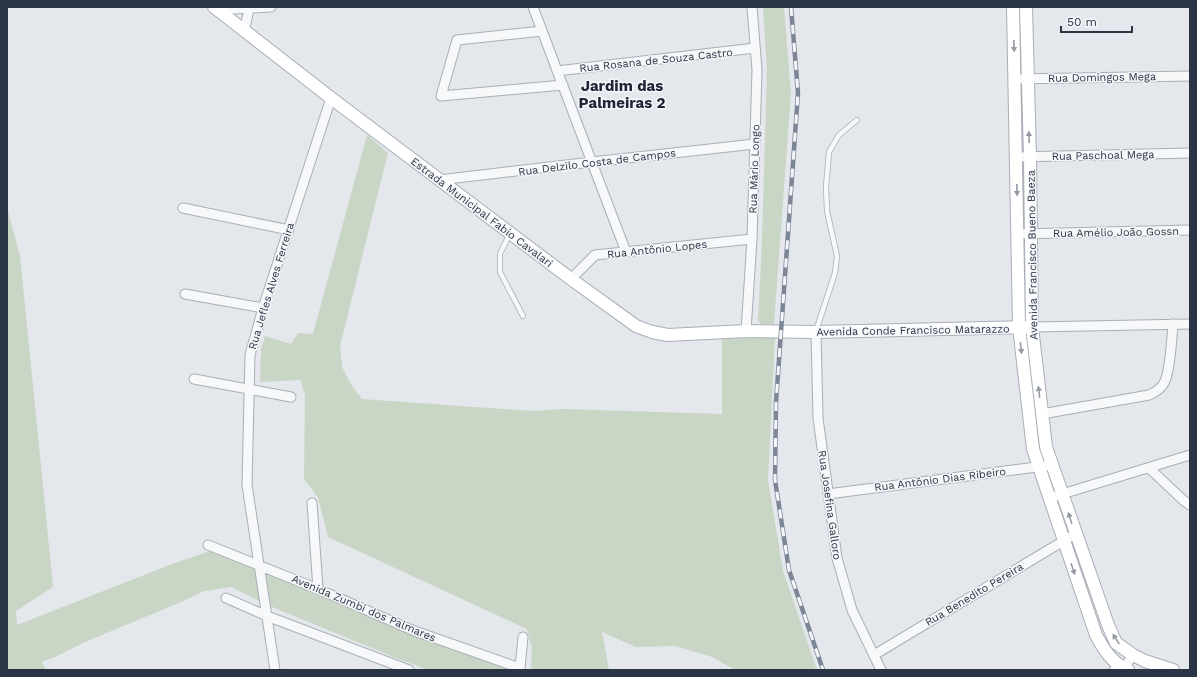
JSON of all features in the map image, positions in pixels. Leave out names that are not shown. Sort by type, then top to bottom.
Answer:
[{"type":"street","points":[[216,9],[271,7]]},
{"type":"street","points":[[533,7],[626,252]]},
{"type":"street","name":"Rua Mário Longo","points":[[746,331],[752,239],[757,70],[752,7]]},
{"type":"street","name":"Avenida Francisco Bueno Baeza","points":[[1013,7],[1019,328],[1033,449],[1096,635],[1106,653],[1122,669]]},
{"type":"street","name":"Avenida Francisco Bueno Baeza","points":[[1026,7],[1032,327],[1046,447],[1075,534],[1116,643],[1133,655],[1173,670]]},
{"type":"street","name":"Estrada Municipal Fabio Cavalari","points":[[216,9],[331,98],[571,279],[636,326],[652,332],[668,334],[781,331]]},
{"type":"street","points":[[244,32],[249,9]]},
{"type":"street","points":[[542,31],[457,40],[441,96],[563,84]]},
{"type":"street","name":"Rua Rosana de Souza Castro","points":[[558,71],[756,48]]},
{"type":"street","name":"Rua Domingos Mega","points":[[1015,79],[1190,76]]},
{"type":"street","name":"Rua Jefles Alves Ferreira","points":[[275,670],[248,485],[250,355],[263,308],[331,98]]},
{"type":"street","name":"Rua Delzilo Costa de Campos","points":[[440,180],[755,144]]},
{"type":"street","name":"Rua Paschoal Mega","points":[[1016,157],[1190,153]]},
{"type":"street","points":[[183,208],[289,230]]},
{"type":"street","name":"Rua Amélio João Gossn","points":[[1018,234],[1190,230]]},
{"type":"street","name":"Rua Antônio Lopes","points":[[571,279],[595,255],[752,239]]},
{"type":"street","points":[[184,294],[263,308]]},
{"type":"street","points":[[1042,414],[1149,395],[1159,390],[1167,376],[1174,324]]},
{"type":"street","name":"Avenida Conde Francisco Matarazzo","points":[[781,331],[816,332],[1190,324]]},
{"type":"street","name":"Rua Josefina Galloro","points":[[816,332],[818,418],[837,558],[852,610],[881,670]]},
{"type":"street","points":[[194,379],[291,398]]},
{"type":"street","points":[[1049,498],[1190,455]]},
{"type":"street","name":"Rua Antônio Dias Ribeiro","points":[[828,494],[1052,464]]},
{"type":"street","points":[[1149,468],[1190,505]]},
{"type":"street","points":[[312,503],[318,589]]},
{"type":"street","name":"Rua Benedito Pereira","points":[[874,655],[1075,534]]},
{"type":"street","name":"Avenida Zumbi dos Palmares","points":[[208,544],[318,589],[412,630],[520,668],[523,637]]},
{"type":"street","points":[[226,598],[267,616],[409,670]]},
{"type":"street","points":[[1122,669],[1133,655]]},
{"type":"lane","points":[[816,332],[835,273],[837,256],[826,211],[826,187],[829,152],[839,135],[856,120]]},
{"type":"lane","points":[[510,233],[500,254],[500,272],[523,316]]},
{"type":"green space","points":[[763,7],[784,7],[791,93],[774,324],[761,324],[758,321],[767,70]]},
{"type":"green space","points":[[367,135],[388,153],[340,346],[342,367],[352,386],[362,399],[532,411],[564,409],[722,414],[722,339],[775,337],[768,480],[783,571],[817,670],[735,670],[712,657],[675,646],[636,647],[602,632],[609,670],[531,670],[532,648],[527,629],[328,537],[318,498],[304,479],[305,395],[300,380],[260,382],[261,349],[265,336],[291,344],[298,333],[313,334]]},
{"type":"green space","points":[[7,207],[20,256],[53,587],[16,611],[17,625],[172,564],[210,551],[260,570],[441,645],[515,670],[428,670],[265,604],[231,587],[204,591],[85,642],[42,662],[46,670],[7,670]]},
{"type":"railway","points":[[791,7],[798,93],[776,402],[775,480],[789,570],[823,670]]},
{"type":"district","name":"Jardim das Palmeiras 2","points":[[622,94]]}]
